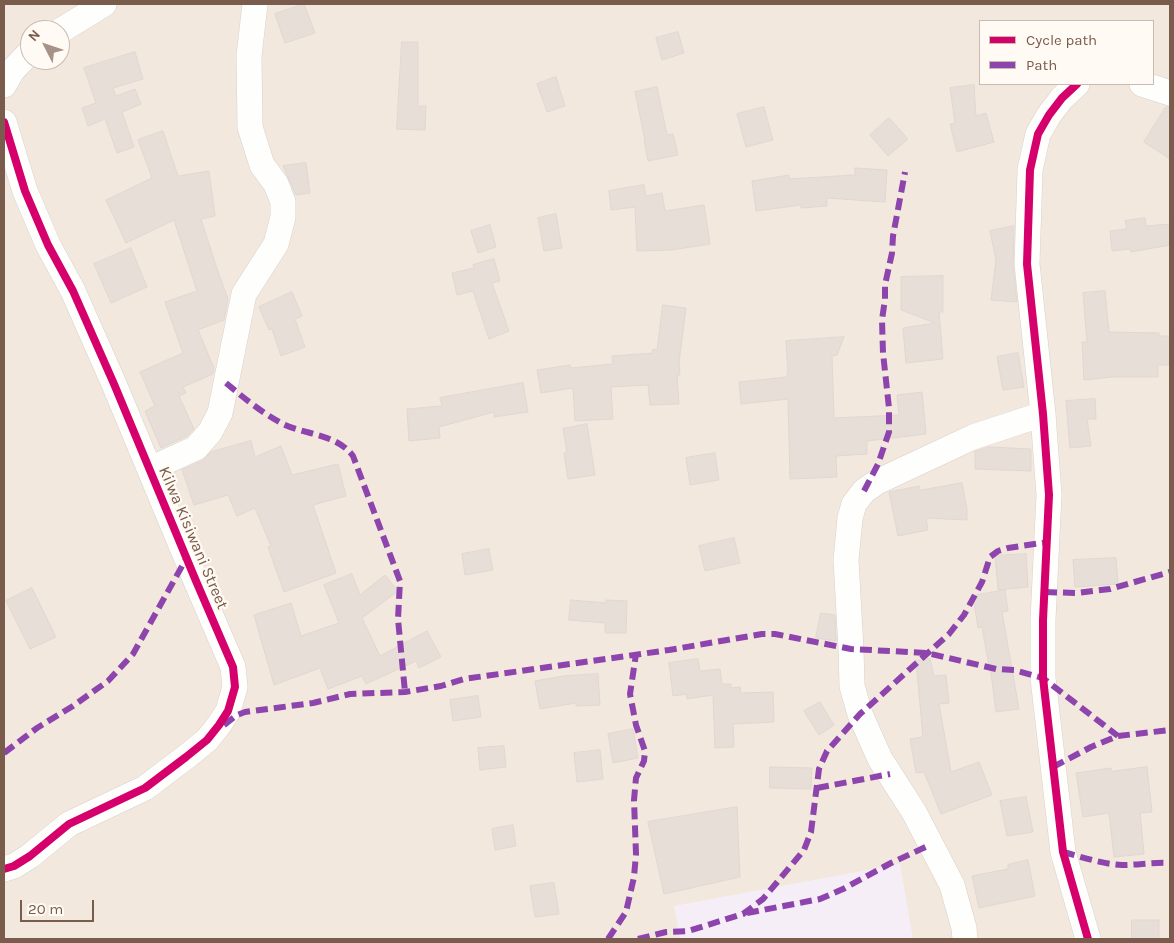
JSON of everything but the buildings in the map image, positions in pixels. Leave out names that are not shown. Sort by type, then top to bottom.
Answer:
[{"type":"street","points":[[70,25],[104,4]]},
{"type":"street","points":[[150,469],[196,448],[210,432],[220,413],[244,294],[276,244],[283,217],[283,202],[276,184],[262,165],[250,127],[250,56],[255,4]]},
{"type":"street","points":[[4,85],[12,71],[20,63]]},
{"type":"street","points":[[1076,85],[1062,98],[1038,134],[1030,170],[1027,264],[1043,414],[1049,495],[1042,678],[1063,852],[1088,939]]},
{"type":"street","points":[[1145,85],[1170,93]]},
{"type":"street","name":"Kilwa Kisiwani Street","points":[[4,122],[25,190],[48,244],[92,331],[233,667],[234,687],[228,711],[208,740],[164,775],[122,800],[69,824],[30,856],[14,866],[4,869]]},
{"type":"street","points":[[965,939],[964,928],[952,885],[914,812],[880,759],[860,714],[852,686],[846,560],[850,518],[854,504],[864,492],[878,482],[973,437],[1043,414]]},
{"type":"shaded area","points":[[4,4],[1170,4],[1170,939],[4,939]]},
{"type":"shaded area","points":[[900,864],[913,939],[680,939],[674,906]]},
{"type":"marked path","points":[[864,491],[878,464],[889,432],[882,320],[885,285],[905,172]]},
{"type":"marked path","points":[[226,383],[275,420],[292,428],[339,443],[353,456],[400,581],[398,619],[405,692]]},
{"type":"marked path","points":[[638,939],[666,932],[688,931],[743,914],[763,899],[804,850],[811,832],[819,769],[827,751],[860,714],[949,634],[964,615],[982,582],[990,557],[998,551],[1008,548],[1048,542]]},
{"type":"marked path","points":[[4,753],[37,728],[73,706],[108,681],[133,654],[186,559]]},
{"type":"marked path","points":[[1045,592],[1076,593],[1110,589],[1170,572]]},
{"type":"marked path","points":[[224,725],[237,715],[245,712],[313,703],[350,694],[405,692],[441,686],[464,679],[669,650],[762,634],[775,634],[851,649],[927,653],[996,669],[1014,670],[1043,678],[1118,736]]},
{"type":"marked path","points":[[608,939],[626,912],[634,877],[636,854],[634,800],[636,778],[644,761],[645,751],[636,725],[630,694],[636,654]]},
{"type":"marked path","points":[[1053,767],[1091,747],[1118,736],[1170,730]]},
{"type":"marked path","points":[[817,788],[890,774]]},
{"type":"marked path","points":[[747,913],[820,899],[930,845]]},
{"type":"marked path","points":[[1063,852],[1115,864],[1170,863]]},
{"type":"cycle path","points":[[1076,85],[1062,98],[1038,134],[1030,170],[1027,264],[1043,414],[1049,495],[1043,620],[1043,678],[1063,852],[1088,939]]},
{"type":"cycle path","points":[[4,122],[25,191],[48,245],[73,291],[114,384],[233,667],[235,687],[228,711],[219,725],[207,740],[186,757],[145,788],[69,824],[30,856],[14,866],[4,869]]}]
